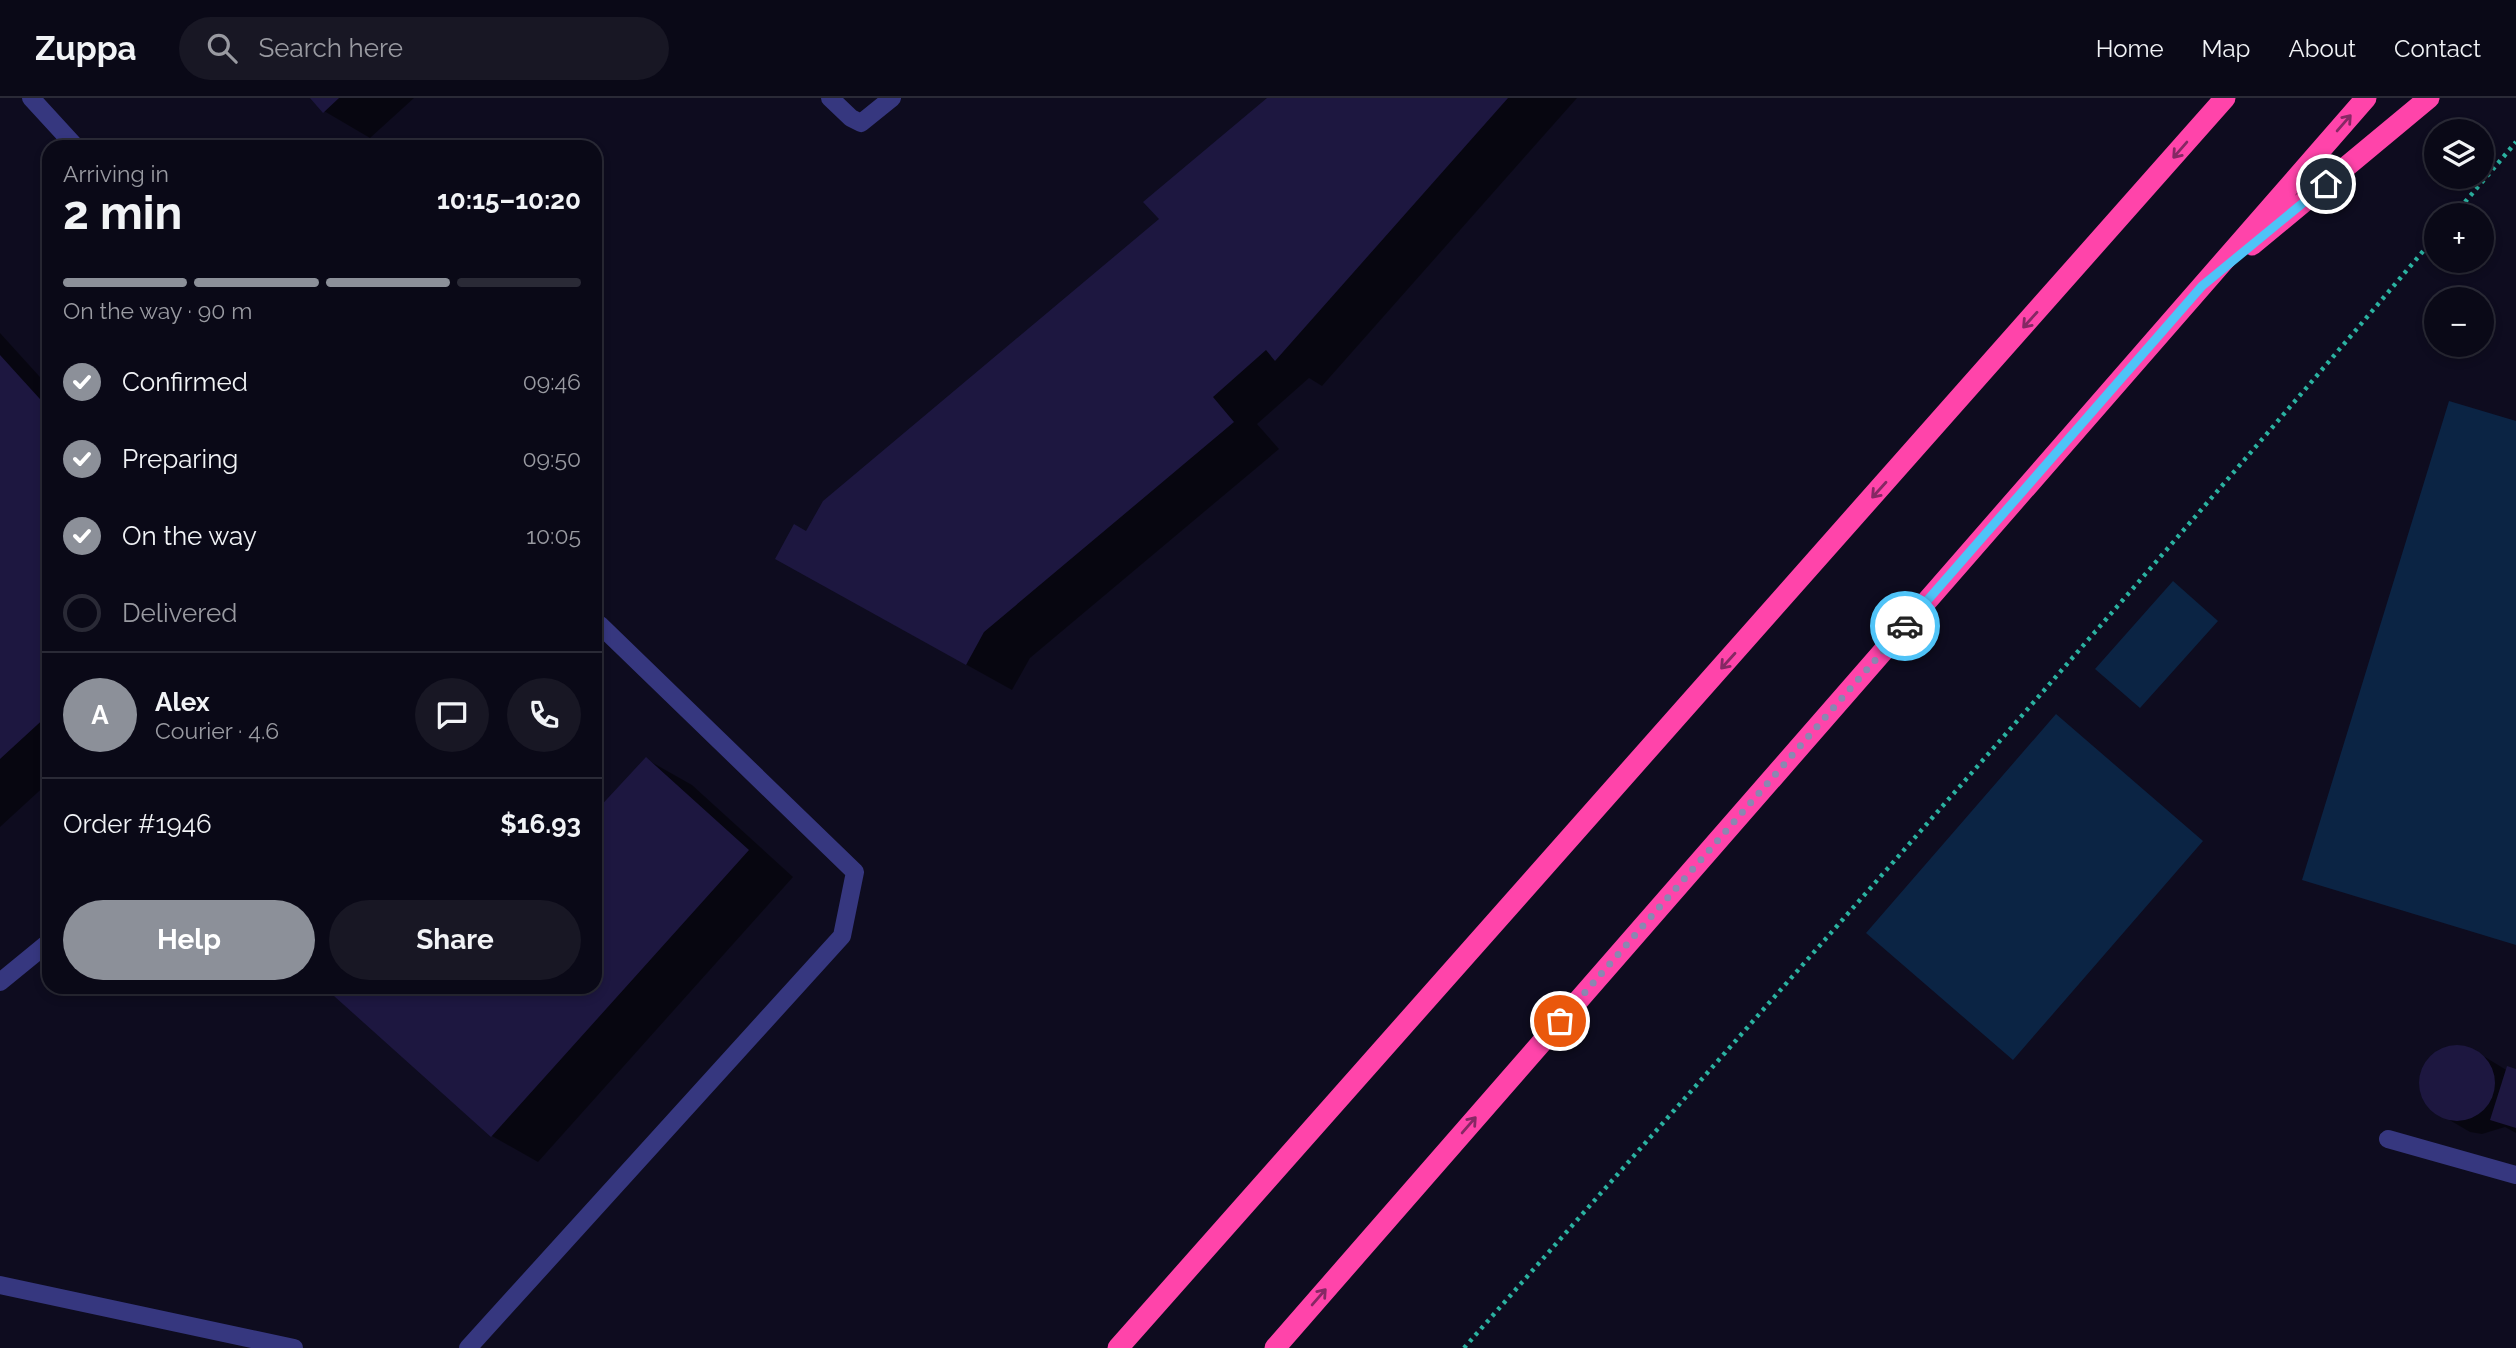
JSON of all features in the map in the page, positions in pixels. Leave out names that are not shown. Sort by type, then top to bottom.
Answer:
[{"type":"highway","points":[[1118,1348],[2225,98]]},
{"type":"highway","points":[[1275,1348],[2366,98]]},
{"type":"highway","points":[[2202,286],[2429,98]]},
{"type":"lane","points":[[31,98],[70,140]]},
{"type":"lane","points":[[830,98],[850,118],[861,123],[892,98]]},
{"type":"lane","points":[[468,1348],[842,936],[855,872],[602,627]]},
{"type":"lane","points":[[0,982],[42,948]]},
{"type":"lane","points":[[2388,1139],[2516,1175]]},
{"type":"lane","points":[[0,1286],[294,1348]]},
{"type":"path","points":[[2464,203],[2516,142]]},
{"type":"path","points":[[1464,1348],[2087,642],[2424,250]]},
{"type":"water","points":[[2449,401],[2516,421],[2516,945],[2302,880]]},
{"type":"water","points":[[2173,581],[2218,621],[2140,708],[2095,669]]},
{"type":"water","points":[[2056,714],[2203,841],[2013,1060],[1866,933]]},
{"type":"building","points":[[310,98],[339,98],[323,113]]},
{"type":"building","points":[[1267,98],[1508,98],[1275,361],[1266,350],[1213,397],[1234,422],[984,632],[966,665],[775,559],[794,524],[806,531],[823,501],[1159,219],[1143,202]]},
{"type":"building","points":[[0,355],[42,401],[42,720],[0,759]]},
{"type":"building","points":[[646,757],[749,850],[491,1137],[332,994],[602,994],[602,804]]},
{"type":"building","points":[[2457,1045],[2471,1048],[2484,1056],[2492,1069],[2495,1083],[2492,1097],[2484,1110],[2471,1118],[2457,1121],[2443,1118],[2430,1110],[2422,1097],[2419,1083],[2422,1069],[2430,1056],[2443,1048]]},
{"type":"building","points":[[2507,1066],[2516,1069],[2516,1128],[2490,1120]]},
{"type":"way so far","points":[[1560,1021],[1905,626]]},
{"type":"route","points":[[1905,626],[2202,286],[2326,184]]}]
